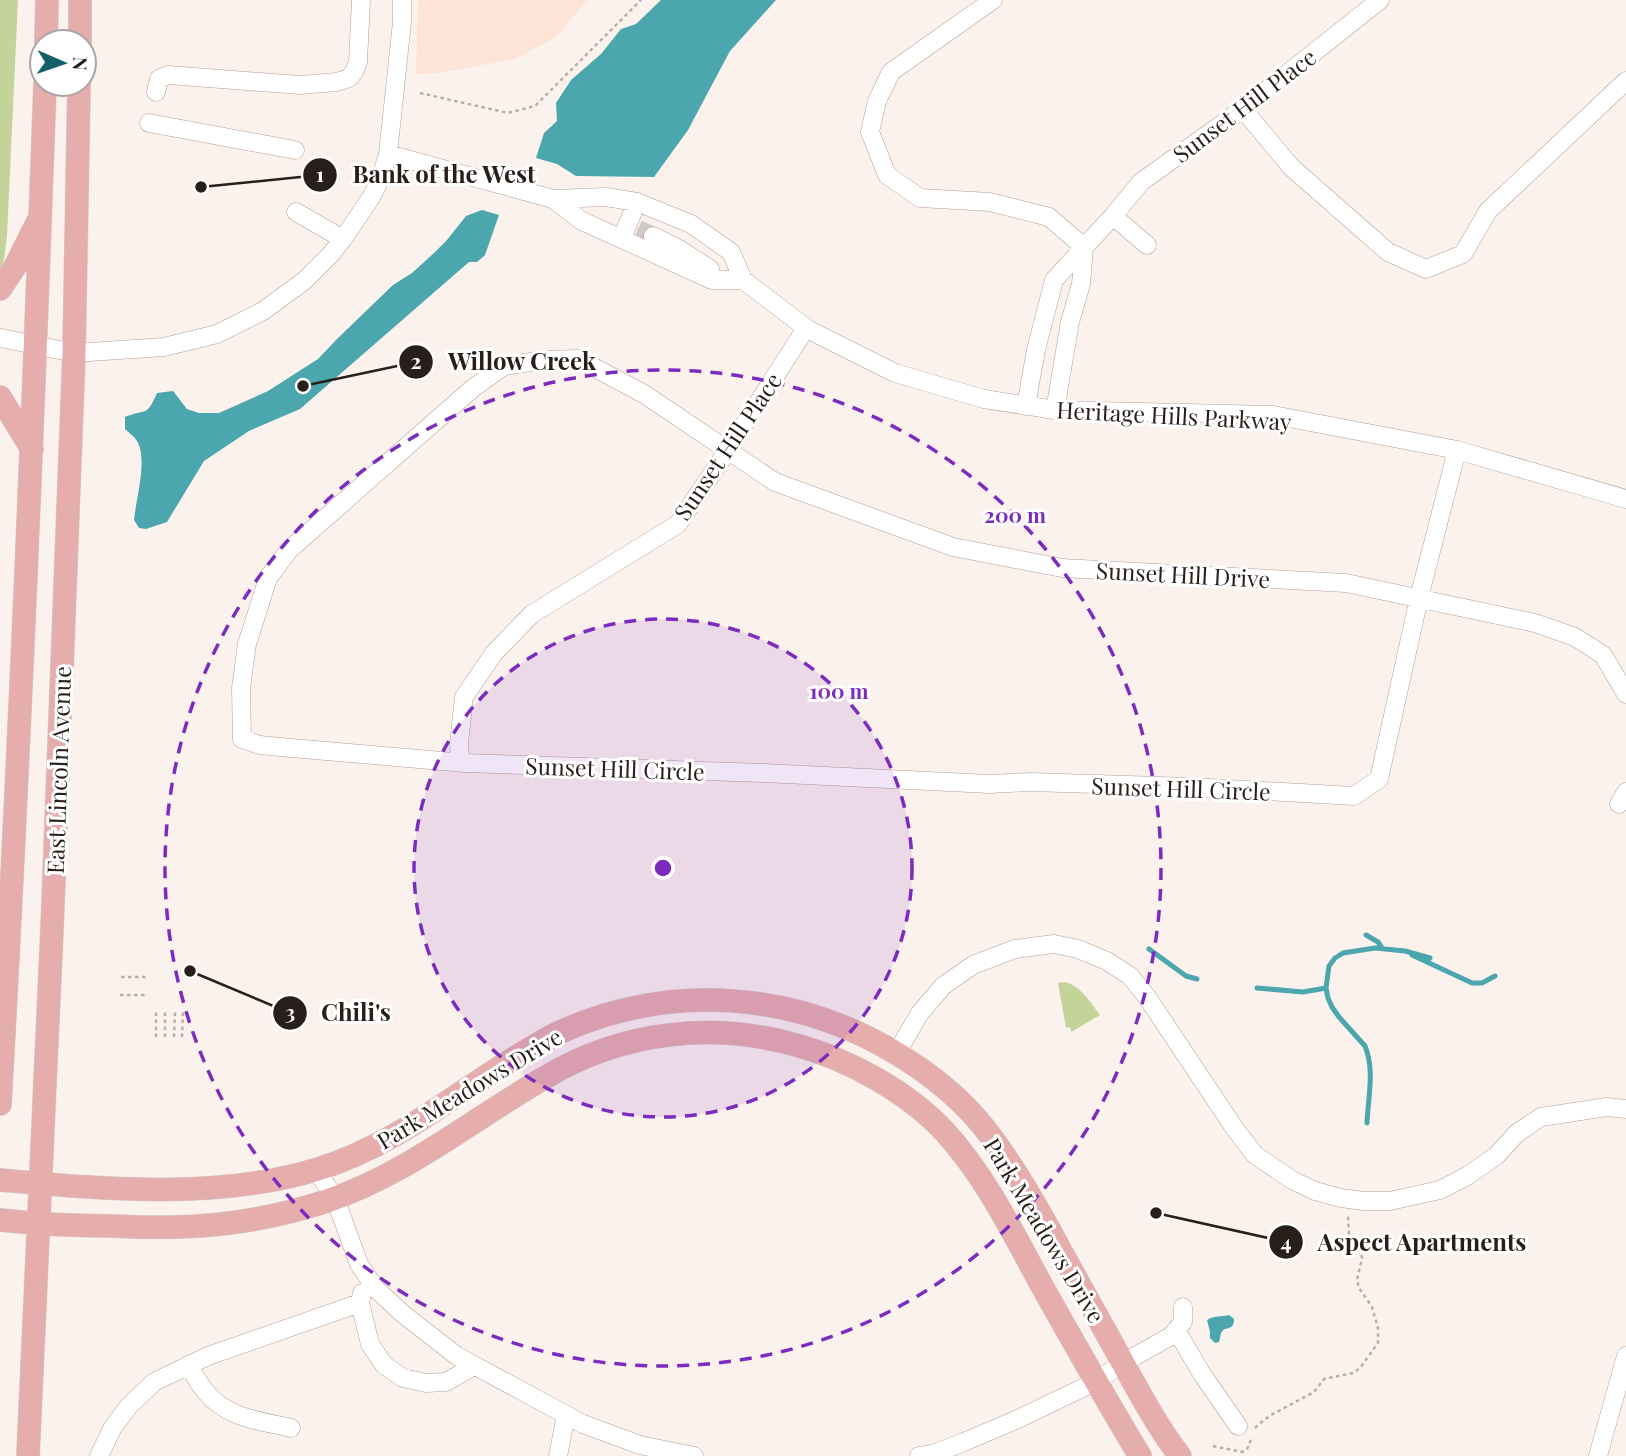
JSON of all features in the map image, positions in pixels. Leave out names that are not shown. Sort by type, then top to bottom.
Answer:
[{"type":"main road","points":[[46,28],[47,0]]},
{"type":"main road","points":[[80,0],[80,28]]},
{"type":"main road","name":"East Lincoln Avenue","points":[[0,1104],[32,449],[54,349],[40,217],[44,98]]},
{"type":"main road","name":"East Lincoln Avenue","points":[[27,1456],[52,929],[54,349],[78,98]]},
{"type":"main road","points":[[0,289],[16,265],[40,217]]},
{"type":"main road","points":[[0,397],[32,449]]},
{"type":"main road","points":[[0,912],[16,801]]},
{"type":"main road","name":"Park Meadows Drive","points":[[0,1180],[95,1187],[206,1189],[259,1183],[316,1170],[382,1142],[500,1066],[557,1034],[614,1012],[642,1005],[689,1000],[738,1001],[788,1009],[822,1018],[875,1041],[916,1066],[952,1094],[982,1125],[1035,1204],[1142,1397],[1180,1456]]},
{"type":"main road","name":"Park Meadows Drive","points":[[0,1220],[38,1224],[174,1227],[208,1226],[265,1217],[335,1198],[397,1170],[548,1075],[595,1053],[648,1037],[690,1032],[736,1033],[780,1040],[812,1049],[860,1069],[916,1106],[944,1132],[971,1164],[1000,1209],[1095,1382],[1140,1456]]},
{"type":"street","points":[[156,92],[159,79],[168,75],[300,85],[337,82],[349,78],[358,62],[361,0]]},
{"type":"street","points":[[0,338],[54,349],[164,347],[217,334],[264,311],[293,289],[344,239],[381,177],[388,154],[402,0]]},
{"type":"street","points":[[993,0],[891,72],[877,101],[870,132],[887,175],[920,198],[990,202],[1049,217],[1084,247],[1081,284],[1070,322],[1055,410]]},
{"type":"street","name":"Sunset Hill Place","points":[[1026,406],[1036,350],[1054,280],[1141,183],[1243,109],[1380,0]]},
{"type":"street","points":[[1243,109],[1292,167],[1388,252],[1426,270],[1463,254],[1488,211],[1626,81]]},
{"type":"street","points":[[149,122],[295,150]]},
{"type":"street","name":"Heritage Hills Parkway","points":[[388,154],[553,198],[606,197],[637,202],[691,224],[731,253],[735,280]]},
{"type":"street","name":"Heritage Hills Parkway","points":[[553,198],[582,221],[641,234],[679,248],[735,280],[806,328],[895,373],[984,399],[1055,410],[1273,415],[1457,450],[1626,499]]},
{"type":"street","points":[[637,202],[641,234],[675,218]]},
{"type":"street","points":[[296,212],[344,239]]},
{"type":"street","points":[[1113,216],[1147,245]]},
{"type":"street","name":"Heritage Hills Parkway","points":[[641,234],[712,280],[735,280]]},
{"type":"street","name":"Sunset Hill Place","points":[[460,762],[464,697],[494,653],[532,614],[678,524],[806,328]]},
{"type":"street","name":"Sunset Hill Circle","points":[[728,450],[644,394],[578,359],[544,359],[504,366],[473,388],[289,550],[268,578],[247,644],[242,688],[242,739],[260,745],[460,762],[990,784],[1030,782],[1178,787],[1354,796],[1379,779],[1419,598],[1457,450]]},
{"type":"street","name":"Sunset Hill Drive","points":[[728,450],[775,482],[953,547],[1062,568],[1346,583],[1535,623],[1575,637],[1603,655],[1626,694]]},
{"type":"street","points":[[896,1054],[920,1013],[943,986],[974,965],[1015,949],[1054,944],[1078,949],[1107,961],[1130,976],[1255,1155],[1292,1180],[1315,1191],[1349,1199],[1390,1202],[1440,1190],[1496,1156],[1517,1133],[1541,1116],[1607,1107],[1626,1109]]},
{"type":"street","points":[[316,1170],[335,1198],[359,1264],[375,1288],[403,1314],[457,1356],[583,1424],[640,1445],[694,1456]]},
{"type":"street","points":[[367,1276],[360,1303],[370,1345],[384,1365],[403,1378],[426,1383],[446,1382],[474,1366]]},
{"type":"street","points":[[99,1456],[113,1427],[129,1406],[154,1382],[188,1365],[360,1303]]},
{"type":"street","points":[[919,1456],[945,1453],[1095,1382],[1171,1336],[1183,1322],[1183,1307]]},
{"type":"street","points":[[1176,1330],[1238,1426]]},
{"type":"street","points":[[1598,1456],[1626,1356]]},
{"type":"street","points":[[188,1365],[208,1395],[229,1412],[291,1428]]},
{"type":"street","points":[[558,1456],[566,1415]]},
{"type":"path","points":[[420,93],[508,113],[535,106],[641,0]]},
{"type":"path","points":[[121,977],[146,977]]},
{"type":"path","points":[[120,995],[145,995]]},
{"type":"path","points":[[156,1011],[156,1037]]},
{"type":"path","points":[[165,1012],[165,1037]]},
{"type":"path","points":[[174,1012],[174,1037]]},
{"type":"path","points":[[182,1037],[183,1012]]},
{"type":"path","points":[[1213,1446],[1242,1452],[1246,1450],[1250,1445],[1252,1433],[1259,1424],[1314,1392],[1324,1379],[1353,1373],[1360,1368],[1378,1343],[1378,1328],[1372,1307],[1359,1288],[1357,1280],[1362,1258],[1349,1234],[1349,1199]]},
{"type":"shaded area","points":[[418,0],[587,0],[556,37],[515,59],[438,73],[416,74]]},
{"type":"green space","points":[[0,0],[18,0],[7,236],[0,271]]},
{"type":"green space","points":[[1065,982],[1081,991],[1100,1015],[1071,1032],[1070,1027],[1066,1028],[1058,983]]},
{"type":"water","points":[[661,0],[776,0],[730,51],[688,130],[654,177],[576,176],[557,164],[536,158],[544,133],[557,121],[556,103],[571,80],[601,54],[621,29],[636,24]]},
{"type":"water","points":[[482,210],[499,215],[485,255],[477,262],[469,262],[300,409],[249,431],[204,461],[167,522],[146,529],[139,528],[134,520],[140,479],[140,449],[137,441],[125,429],[125,417],[148,409],[157,393],[173,391],[187,409],[199,413],[219,413],[268,391],[318,359],[393,285],[412,273],[434,253],[466,216]]},
{"type":"water","points":[[1229,1315],[1234,1319],[1233,1326],[1223,1331],[1219,1342],[1215,1343],[1210,1338],[1207,1320]]},
{"type":"waterway","points":[[1366,935],[1378,942],[1382,948]]},
{"type":"waterway","points":[[1367,1123],[1370,1074],[1368,1055],[1365,1046],[1339,1017],[1328,998],[1326,988],[1329,966],[1343,953],[1375,948],[1405,951],[1430,958]]},
{"type":"waterway","points":[[1149,949],[1186,976],[1197,979]]},
{"type":"waterway","points":[[1412,955],[1472,983],[1482,983],[1495,976]]},
{"type":"waterway","points":[[1257,988],[1303,992],[1326,988]]},
{"type":"tunnel","points":[[638,229],[653,236]]},
{"type":"place","name":"Bank of the West","points":[[201,187]]},
{"type":"place","name":"Willow Creek","points":[[303,386]]},
{"type":"place","name":"Chili's","points":[[190,971]]},
{"type":"place","name":"Aspect Apartments","points":[[1156,1213]]}]
